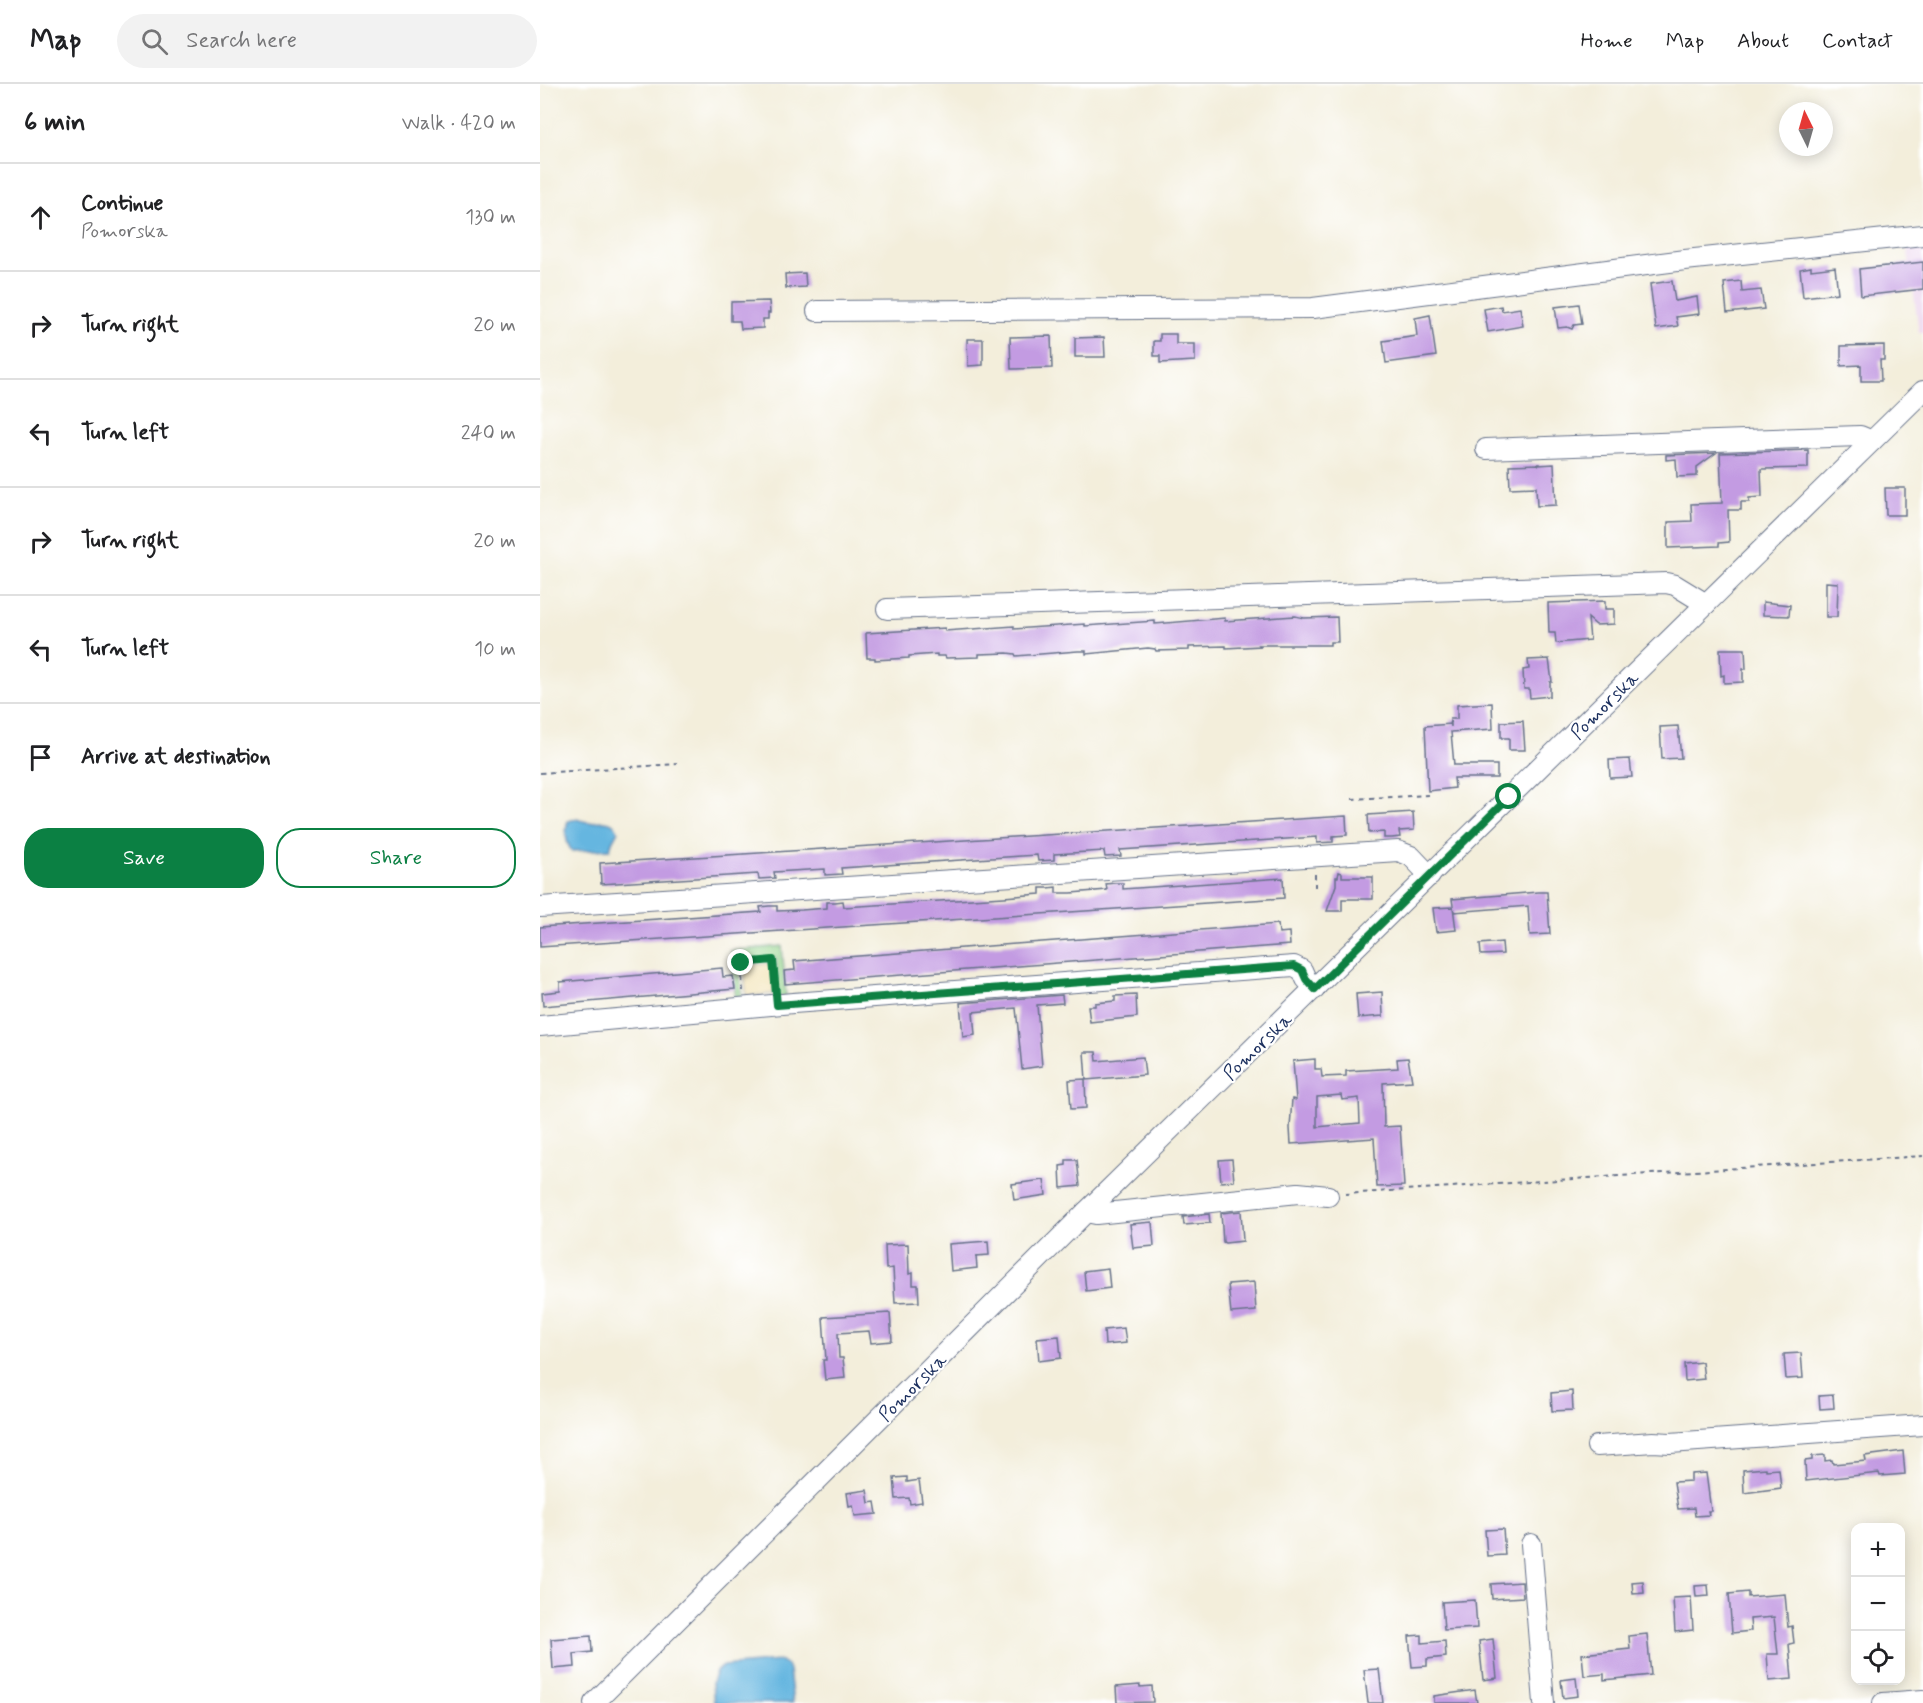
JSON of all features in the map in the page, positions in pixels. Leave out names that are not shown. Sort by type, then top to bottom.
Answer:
[{"type":"street","points":[[817,311],[1312,308],[1685,260],[1923,235]]},
{"type":"street","name":"Pomorska","points":[[594,1703],[1086,1212],[1923,391]]},
{"type":"street","points":[[1486,449],[1860,436],[1872,441]]},
{"type":"street","points":[[887,609],[1665,583],[1675,585],[1706,604]]},
{"type":"street","points":[[540,908],[1398,851],[1411,856],[1430,876]]},
{"type":"street","points":[[540,1026],[777,1005],[1294,966],[1302,970],[1315,989]]},
{"type":"street","points":[[1086,1212],[1096,1214],[1298,1193],[1328,1196]]},
{"type":"street","points":[[1597,1446],[1923,1425]]},
{"type":"street","points":[[1532,1544],[1544,1703]]},
{"type":"street","points":[[1883,1703],[1923,1700]]},
{"type":"path","points":[[540,773],[677,764]]},
{"type":"path","points":[[1352,799],[1429,795]]},
{"type":"path","points":[[745,1009],[741,963],[773,960],[777,1005]]},
{"type":"path","points":[[1328,1196],[1923,1156]]},
{"type":"shaded area","points":[[1923,242],[1923,332],[1919,332],[1907,244]]},
{"type":"green space","points":[[782,946],[786,996],[779,997],[776,958],[739,961],[742,1001],[736,1002],[731,951]]},
{"type":"sand","points":[[771,963],[774,994],[746,996],[744,965]]},
{"type":"water","points":[[576,819],[588,822],[607,821],[613,824],[618,831],[610,849],[572,851],[566,837],[566,829],[568,821]]},
{"type":"water","points":[[779,1661],[787,1665],[789,1670],[793,1703],[714,1703],[712,1683],[716,1671],[724,1666]]},
{"type":"building","points":[[1923,262],[1923,289],[1861,296],[1859,269]]},
{"type":"building","points":[[1811,267],[1811,270],[1835,267],[1838,293],[1803,297],[1800,269]]},
{"type":"building","points":[[805,273],[806,287],[786,288],[785,274]]},
{"type":"building","points":[[1672,281],[1675,301],[1697,297],[1699,314],[1676,317],[1678,326],[1656,329],[1650,284]]},
{"type":"building","points":[[1741,281],[1742,292],[1761,290],[1764,309],[1727,313],[1724,283]]},
{"type":"building","points":[[769,301],[770,313],[768,313],[768,319],[763,319],[763,328],[741,329],[740,321],[731,321],[731,302]]},
{"type":"building","points":[[1579,304],[1582,324],[1574,325],[1572,329],[1558,328],[1555,307]]},
{"type":"building","points":[[1501,306],[1502,311],[1520,308],[1523,326],[1488,332],[1484,309]]},
{"type":"building","points":[[1430,315],[1436,356],[1386,363],[1383,341],[1417,336],[1415,318]]},
{"type":"building","points":[[1160,334],[1176,334],[1176,344],[1195,344],[1195,361],[1160,363],[1160,356],[1154,356],[1154,341],[1160,341]]},
{"type":"building","points":[[1051,336],[1052,368],[1011,369],[1010,337]]},
{"type":"building","points":[[1104,337],[1105,357],[1075,357],[1075,338]]},
{"type":"building","points":[[967,339],[983,339],[983,365],[968,366]]},
{"type":"building","points":[[1884,345],[1884,360],[1880,360],[1881,381],[1861,381],[1861,365],[1841,366],[1841,346]]},
{"type":"building","points":[[1808,450],[1808,468],[1761,469],[1762,497],[1749,498],[1749,502],[1741,502],[1741,510],[1728,510],[1729,542],[1719,543],[1719,546],[1668,548],[1668,522],[1692,521],[1691,504],[1722,503],[1720,453]]},
{"type":"building","points":[[1716,453],[1697,467],[1697,476],[1677,477],[1676,459],[1666,460],[1666,455]]},
{"type":"building","points":[[1554,464],[1556,505],[1537,506],[1536,487],[1510,488],[1509,465]]},
{"type":"building","points":[[1885,488],[1905,488],[1905,515],[1886,515]]},
{"type":"building","points":[[1826,582],[1838,583],[1837,617],[1826,617]]},
{"type":"building","points":[[1605,601],[1605,609],[1614,609],[1614,624],[1596,625],[1588,618],[1590,640],[1556,643],[1555,633],[1549,633],[1548,603]]},
{"type":"building","points":[[1763,602],[1790,605],[1789,616],[1763,615]]},
{"type":"building","points":[[1295,616],[1337,617],[1338,642],[1330,642],[1330,645],[1189,647],[1189,650],[1156,651],[1148,648],[1086,654],[1086,651],[1078,651],[1016,656],[1007,653],[979,654],[979,657],[946,658],[937,656],[937,654],[875,660],[875,658],[867,658],[866,633],[1014,626],[1014,629],[1155,621],[1155,624],[1225,618],[1225,621]]},
{"type":"building","points":[[1720,649],[1745,649],[1746,669],[1743,669],[1743,682],[1724,683],[1724,675],[1721,676]]},
{"type":"building","points":[[1549,659],[1552,682],[1550,682],[1550,696],[1530,698],[1529,689],[1524,689],[1523,670],[1529,669],[1528,660]]},
{"type":"building","points":[[1492,703],[1493,729],[1451,732],[1454,765],[1497,765],[1497,778],[1454,778],[1455,788],[1428,791],[1425,726],[1451,724],[1450,719],[1457,719],[1457,705]]},
{"type":"building","points":[[1523,721],[1525,750],[1509,750],[1509,738],[1501,738],[1501,722]]},
{"type":"building","points":[[1678,726],[1681,758],[1662,759],[1660,727]]},
{"type":"building","points":[[1630,759],[1632,777],[1610,778],[1609,760]]},
{"type":"building","points":[[1413,812],[1414,830],[1399,831],[1400,837],[1384,838],[1384,832],[1369,833],[1368,815]]},
{"type":"building","points":[[1346,816],[1347,835],[1333,836],[1333,842],[1317,843],[1317,837],[1120,850],[1121,856],[1105,857],[1104,851],[1054,854],[1054,860],[1038,861],[1037,855],[841,868],[842,874],[825,875],[825,869],[774,872],[775,878],[759,879],[758,874],[601,884],[600,863]]},
{"type":"building","points":[[1339,872],[1342,873],[1342,877],[1373,877],[1373,899],[1342,899],[1342,911],[1327,911]]},
{"type":"building","points":[[1283,878],[1284,898],[540,947],[540,927],[761,912],[760,907],[769,906],[777,906],[777,911],[827,908],[827,902],[843,901],[844,907],[1004,897],[1040,894],[1040,888],[1056,887],[1056,893],[1071,893],[1107,890],[1106,884],[1115,883],[1123,883],[1123,889]]},
{"type":"building","points":[[1547,892],[1550,934],[1530,935],[1528,906],[1454,912],[1452,899]]},
{"type":"building","points":[[1453,907],[1456,930],[1436,932],[1433,908]]},
{"type":"building","points":[[1278,924],[1279,933],[1289,932],[1290,945],[785,984],[784,971],[795,970],[794,961]]},
{"type":"building","points":[[1502,942],[1503,954],[1481,955],[1480,944]]},
{"type":"building","points":[[722,968],[723,977],[733,976],[735,989],[543,1006],[542,993],[560,991],[560,982]]},
{"type":"building","points":[[1382,992],[1383,1016],[1358,1018],[1356,994]]},
{"type":"building","points":[[1062,995],[1063,1003],[1037,1005],[1042,1066],[1022,1069],[1016,1008],[973,1012],[975,1035],[963,1037],[960,1003]]},
{"type":"building","points":[[1136,995],[1137,1017],[1090,1022],[1088,1006],[1115,1001],[1115,996]]},
{"type":"building","points":[[1084,1052],[1096,1052],[1097,1061],[1143,1057],[1145,1075],[1086,1080]]},
{"type":"building","points":[[1408,1058],[1412,1081],[1383,1083],[1384,1127],[1400,1126],[1404,1186],[1377,1187],[1374,1138],[1291,1144],[1292,1099],[1296,1100],[1293,1061],[1315,1059],[1315,1069],[1321,1069],[1322,1077],[1346,1076],[1346,1071],[1398,1068],[1397,1059]],"holes":[[[1341,1095],[1342,1100],[1359,1098],[1360,1123],[1317,1127],[1317,1097]]]},
{"type":"building","points":[[1085,1079],[1086,1108],[1071,1109],[1069,1080]]},
{"type":"building","points":[[1232,1159],[1234,1181],[1221,1182],[1219,1160]]},
{"type":"building","points":[[1066,1160],[1077,1160],[1080,1186],[1061,1188],[1060,1166],[1066,1165]]},
{"type":"building","points":[[1044,1180],[1046,1195],[1014,1200],[1012,1184]]},
{"type":"building","points":[[1241,1211],[1243,1241],[1223,1242],[1221,1213]]},
{"type":"building","points":[[1209,1214],[1210,1223],[1184,1225],[1183,1217]]},
{"type":"building","points":[[1152,1222],[1154,1246],[1133,1248],[1130,1224]]},
{"type":"building","points":[[988,1241],[989,1255],[976,1256],[977,1268],[951,1271],[949,1244]]},
{"type":"building","points":[[908,1244],[909,1274],[913,1273],[913,1285],[918,1285],[919,1302],[895,1303],[893,1268],[886,1269],[885,1245]]},
{"type":"building","points":[[1108,1268],[1110,1288],[1086,1291],[1084,1271]]},
{"type":"building","points":[[1254,1282],[1256,1311],[1231,1313],[1228,1284]]},
{"type":"building","points":[[890,1313],[892,1341],[871,1343],[869,1331],[838,1333],[839,1358],[843,1358],[845,1378],[825,1380],[823,1317]]},
{"type":"building","points":[[1124,1328],[1126,1343],[1105,1345],[1104,1330]]},
{"type":"building","points":[[1059,1336],[1061,1358],[1039,1361],[1037,1338]]},
{"type":"building","points":[[1801,1353],[1803,1378],[1786,1379],[1784,1354]]},
{"type":"building","points":[[1702,1362],[1704,1379],[1685,1381],[1684,1364]]},
{"type":"building","points":[[1572,1391],[1573,1410],[1552,1411],[1551,1393]]},
{"type":"building","points":[[1833,1395],[1834,1408],[1820,1409],[1819,1396]]},
{"type":"building","points":[[1903,1451],[1905,1474],[1880,1476],[1879,1473],[1806,1481],[1805,1461],[1812,1460],[1812,1456],[1825,1455],[1825,1461],[1832,1460],[1833,1464],[1866,1461],[1865,1456]]},
{"type":"building","points":[[1766,1468],[1766,1470],[1779,1469],[1781,1488],[1744,1493],[1743,1470]]},
{"type":"building","points":[[1706,1473],[1711,1511],[1708,1511],[1709,1515],[1695,1516],[1694,1508],[1678,1509],[1674,1482],[1691,1481],[1691,1474]]},
{"type":"building","points":[[907,1477],[907,1482],[919,1480],[922,1502],[910,1504],[909,1498],[896,1499],[894,1478]]},
{"type":"building","points":[[867,1490],[869,1503],[875,1502],[877,1514],[855,1516],[853,1505],[849,1506],[847,1493]]},
{"type":"building","points":[[1503,1529],[1505,1555],[1487,1556],[1485,1530]]},
{"type":"building","points":[[1643,1581],[1644,1593],[1633,1594],[1632,1582]]},
{"type":"building","points":[[1522,1582],[1523,1597],[1492,1599],[1491,1584]]},
{"type":"building","points":[[1708,1585],[1709,1596],[1696,1597],[1695,1586]]},
{"type":"building","points":[[1748,1592],[1748,1597],[1785,1594],[1788,1627],[1792,1626],[1794,1643],[1789,1644],[1792,1679],[1769,1681],[1767,1654],[1778,1654],[1774,1617],[1750,1619],[1751,1631],[1732,1633],[1729,1594]]},
{"type":"building","points":[[1691,1597],[1693,1630],[1675,1632],[1673,1598]]},
{"type":"building","points":[[1475,1600],[1477,1628],[1444,1630],[1442,1602]]},
{"type":"building","points":[[1647,1634],[1651,1675],[1604,1680],[1604,1674],[1584,1676],[1582,1654],[1630,1649],[1629,1636]]},
{"type":"building","points":[[1422,1635],[1422,1643],[1445,1641],[1446,1657],[1427,1659],[1427,1666],[1412,1667],[1409,1636]]},
{"type":"building","points":[[591,1636],[592,1652],[574,1654],[575,1667],[553,1669],[551,1639]]},
{"type":"building","points":[[1493,1639],[1497,1678],[1483,1680],[1479,1641]]},
{"type":"building","points":[[1379,1669],[1383,1703],[1368,1703],[1364,1670]]},
{"type":"building","points":[[1576,1678],[1578,1696],[1563,1698],[1561,1680]]},
{"type":"building","points":[[1140,1685],[1140,1687],[1152,1686],[1153,1702],[1117,1703],[1116,1687]]},
{"type":"building","points":[[1475,1690],[1477,1703],[1434,1703],[1434,1696]]},
{"type":"route","points":[[741,963],[773,960],[777,1005],[1294,966],[1302,970],[1315,989],[1509,797]]}]
